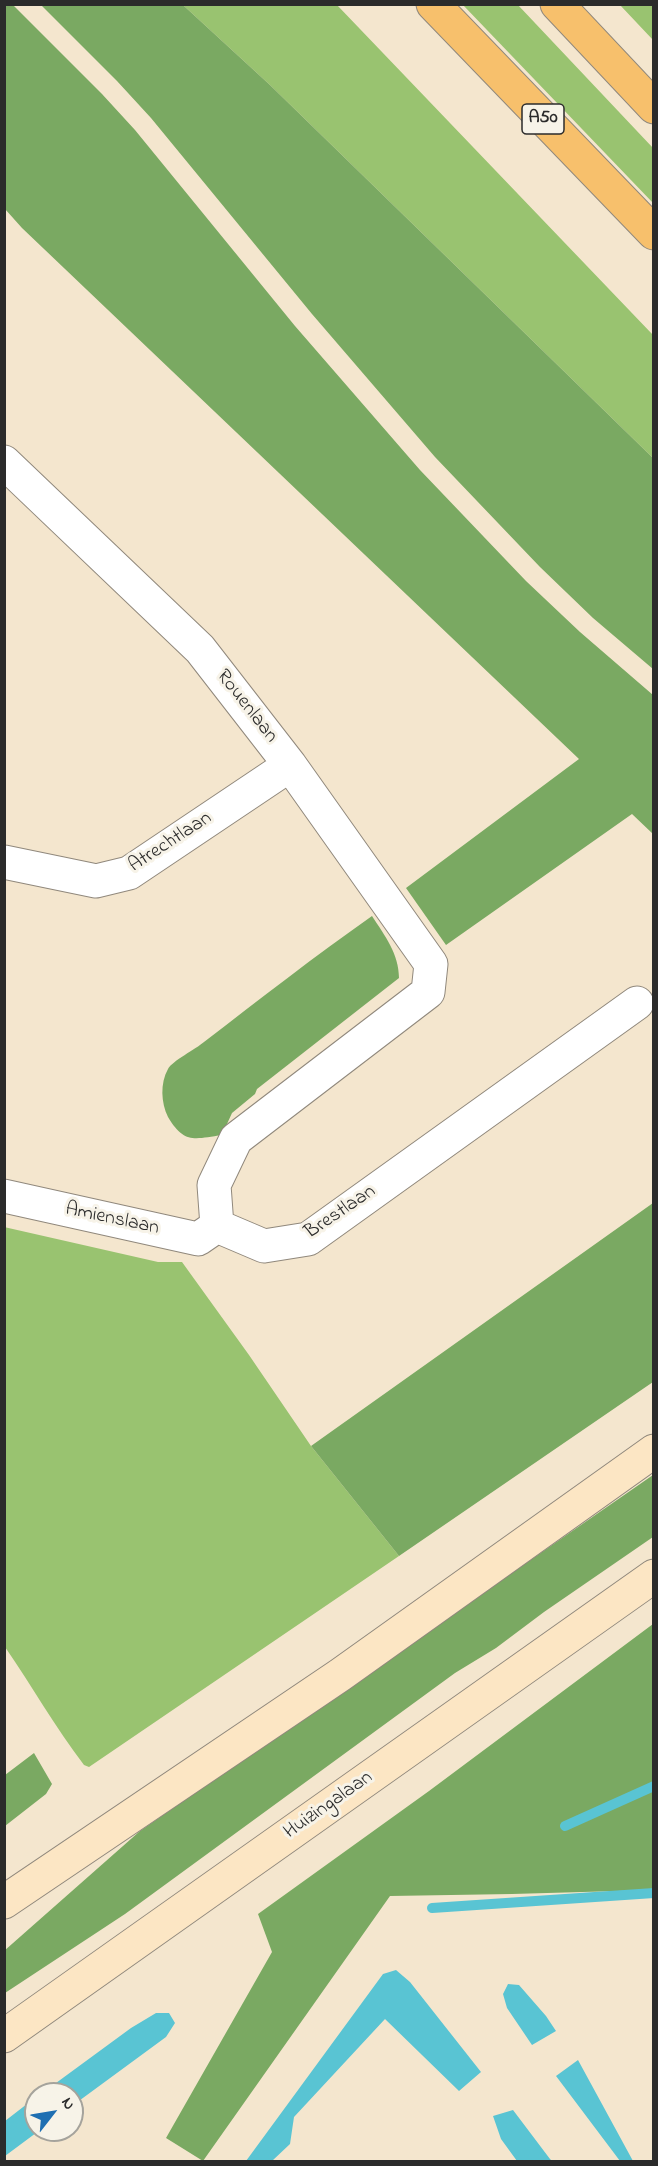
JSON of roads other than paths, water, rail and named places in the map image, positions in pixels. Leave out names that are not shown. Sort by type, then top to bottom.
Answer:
[{"type":"highway","name":"A50","points":[[433,4],[654,233]]},
{"type":"highway","points":[[557,4],[654,107]]},
{"type":"main road","points":[[4,1902],[340,1675],[654,1451]]},
{"type":"main road","name":"Huizingalaan","points":[[4,2036],[654,1576]]},
{"type":"street","name":"Rouenlaan","points":[[4,462],[200,649],[291,765],[431,964],[428,992],[236,1139],[214,1185],[217,1227]]},
{"type":"street","name":"Atrechtlaan","points":[[4,862],[96,881],[129,873],[291,765]]},
{"type":"street","name":"Brestlaan","points":[[217,1227],[264,1246],[308,1239],[638,1003]]},
{"type":"street","name":"Amienslaan","points":[[4,1196],[198,1239],[217,1227]]},
{"type":"water","points":[[396,1970],[410,1982],[481,2072],[459,2091],[385,2019],[294,2117],[290,2144],[272,2161],[246,2161],[383,1974]]},
{"type":"water","points":[[508,1984],[519,1985],[556,2031],[532,2045],[507,2008],[503,1994]]},
{"type":"water","points":[[156,2013],[169,2013],[175,2023],[166,2037],[84,2097],[84,2082],[57,2082],[131,2028]]},
{"type":"water","points":[[578,2060],[633,2161],[620,2161],[556,2076]]},
{"type":"water","points":[[24,2106],[24,2142],[5,2156],[5,2121]]},
{"type":"water","points":[[513,2110],[552,2161],[517,2161],[501,2139],[493,2116]]},
{"type":"waterway","points":[[565,1826],[654,1786]]},
{"type":"waterway","points":[[432,1908],[654,1893]]}]
